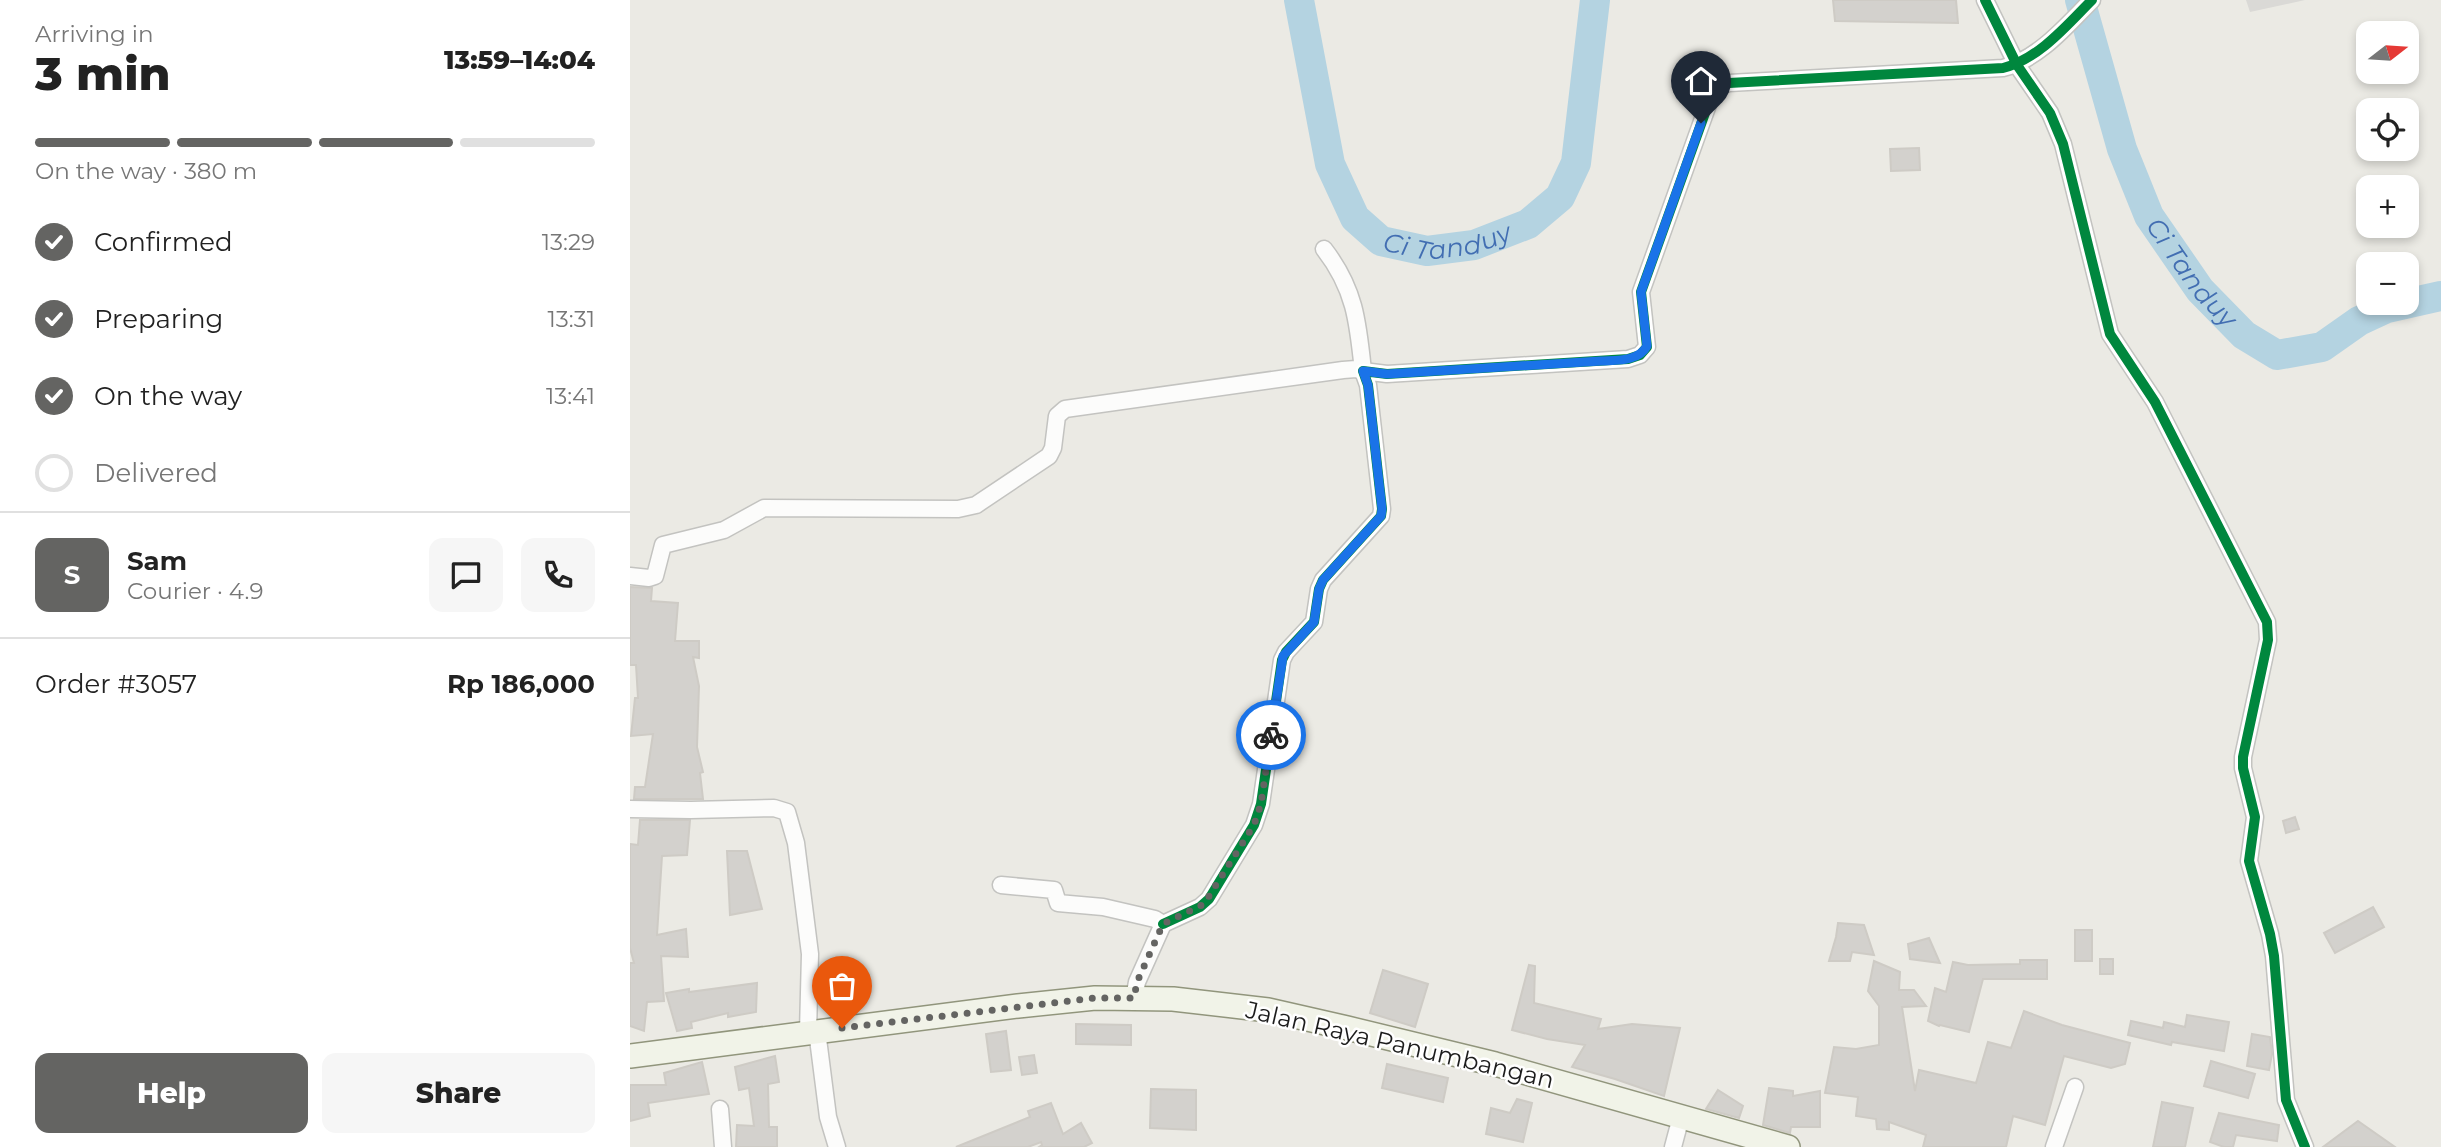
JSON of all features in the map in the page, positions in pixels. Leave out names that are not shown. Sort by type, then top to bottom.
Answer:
[{"type":"main road","name":"Jalan Raya Panumbangan","points":[[630,1056],[1018,1006],[1095,998],[1173,999],[1268,1010],[1495,1064],[1788,1147]]},
{"type":"street","points":[[1985,0],[2017,65],[2050,113],[2063,144],[2110,334],[2155,402],[2267,622],[2268,640],[2243,762],[2255,817],[2249,861],[2274,956],[2286,1101],[2305,1147]]},
{"type":"street","points":[[630,576],[655,576],[663,545],[724,530],[764,508],[958,509],[976,505],[1049,456],[1053,448],[1057,416],[1065,410],[1343,370],[1356,369],[1387,374],[1628,359],[1643,353],[1647,346],[1641,292],[1710,99],[1713,92],[1722,85],[1996,69],[2017,65],[2060,32],[2092,0]]},
{"type":"street","points":[[1134,998],[1137,982],[1163,924],[1204,904],[1254,825],[1261,804],[1283,656],[1314,622],[1323,580],[1381,516],[1370,407],[1359,336],[1348,285],[1324,249]]},
{"type":"street","points":[[630,809],[774,808],[788,812],[796,843],[810,954],[812,1031],[836,1147]]},
{"type":"street","points":[[1001,885],[1054,890],[1058,904],[1103,907],[1155,919],[1163,924]]},
{"type":"street","points":[[2054,1147],[2075,1087]]},
{"type":"street","points":[[720,1109],[723,1147]]},
{"type":"street","points":[[1673,1147],[1681,1117]]},
{"type":"shaded area","points":[[2246,0],[2305,0],[2250,12]]},
{"type":"building","points":[[1833,0],[1956,0],[1958,23],[1835,21]]},
{"type":"building","points":[[1919,148],[1920,170],[1891,171],[1890,149]]},
{"type":"building","points":[[630,587],[652,588],[651,601],[678,603],[675,641],[699,641],[699,658],[693,657],[699,686],[697,747],[703,772],[700,773],[703,799],[634,799],[635,787],[645,787],[653,734],[631,736],[635,698],[638,698],[636,665],[630,665]]},
{"type":"building","points":[[2295,817],[2299,829],[2286,833],[2283,821]]},
{"type":"building","points":[[640,820],[690,820],[687,855],[662,856],[657,935],[686,929],[688,957],[661,956],[664,1001],[647,1002],[644,1031],[630,1026],[630,963],[634,963],[630,948],[630,844],[638,845]]},
{"type":"building","points":[[727,851],[747,851],[762,909],[730,915]]},
{"type":"building","points":[[2373,907],[2384,927],[2335,953],[2324,933]]},
{"type":"building","points":[[1838,923],[1864,925],[1874,955],[1852,952],[1850,961],[1829,961]]},
{"type":"building","points":[[2075,930],[2092,930],[2092,961],[2075,961]]},
{"type":"building","points":[[1929,938],[1940,963],[1910,959],[1908,944]]},
{"type":"building","points":[[2100,959],[2113,959],[2113,974],[2100,974]]},
{"type":"building","points":[[2020,960],[2047,960],[2047,979],[1983,979],[1969,1032],[1928,1021],[1935,988],[1946,992],[1953,962],[1968,965],[2020,964]]},
{"type":"building","points":[[1874,961],[1900,972],[1899,990],[1914,990],[1926,1006],[1902,1007],[1915,1091],[1919,1070],[1976,1083],[1988,1042],[2011,1048],[2024,1011],[2062,1025],[2130,1043],[2125,1064],[2111,1068],[2064,1056],[2045,1125],[2013,1116],[2006,1147],[1923,1147],[1926,1135],[1889,1122],[1889,1130],[1877,1129],[1876,1119],[1856,1116],[1858,1097],[1825,1093],[1834,1047],[1856,1049],[1879,1045],[1879,1006],[1868,991]]},
{"type":"building","points":[[1529,965],[1535,966],[1534,1003],[1601,1019],[1598,1029],[1632,1024],[1680,1028],[1664,1096],[1572,1067],[1585,1045],[1512,1030]]},
{"type":"building","points":[[1383,970],[1428,984],[1415,1027],[1370,1013]]},
{"type":"building","points":[[757,983],[756,1012],[728,1017],[728,1013],[691,1022],[692,1028],[677,1031],[666,993]]},
{"type":"building","points":[[2187,1015],[2229,1022],[2224,1051],[2172,1042],[2171,1045],[2128,1035],[2131,1021],[2163,1028],[2164,1022],[2185,1027]]},
{"type":"building","points":[[1076,1024],[1131,1025],[1131,1045],[1076,1044]]},
{"type":"building","points":[[1006,1031],[1011,1070],[991,1072],[986,1034]]},
{"type":"building","points":[[2252,1034],[2270,1037],[2272,1054],[2269,1070],[2247,1066]]},
{"type":"building","points":[[1034,1055],[1037,1073],[1022,1075],[1019,1057]]},
{"type":"building","points":[[775,1056],[779,1082],[768,1084],[769,1127],[777,1127],[777,1147],[736,1147],[737,1125],[754,1126],[749,1088],[739,1090],[735,1067]]},
{"type":"building","points":[[2211,1061],[2255,1074],[2248,1098],[2204,1086]]},
{"type":"building","points":[[702,1062],[709,1094],[648,1103],[650,1116],[630,1121],[630,1085],[666,1085],[664,1073]]},
{"type":"building","points":[[1387,1064],[1448,1078],[1443,1102],[1382,1088]]},
{"type":"building","points":[[1769,1088],[1793,1091],[1793,1096],[1820,1091],[1820,1127],[1791,1127],[1790,1133],[1763,1125]]},
{"type":"building","points":[[1151,1089],[1196,1090],[1196,1130],[1150,1128]]},
{"type":"building","points":[[1718,1090],[1743,1106],[1739,1118],[1706,1109]]},
{"type":"building","points":[[1517,1099],[1532,1103],[1523,1142],[1486,1134],[1491,1108],[1510,1113]]},
{"type":"building","points":[[2162,1102],[2193,1108],[2185,1147],[2153,1147]]},
{"type":"building","points":[[1051,1103],[1063,1134],[1081,1123],[1092,1143],[1084,1147],[1039,1147],[1041,1142],[1028,1147],[956,1147],[1030,1117],[1028,1111]]},
{"type":"building","points":[[2219,1113],[2279,1125],[2277,1141],[2236,1135],[2233,1147],[2210,1142]]},
{"type":"building","points":[[2358,1121],[2395,1147],[2323,1147]]},
{"type":"waterway","name":"Ci Tanduy","points":[[1299,0],[1330,164],[1355,218],[1381,241],[1427,251],[1474,245],[1528,224],[1560,197],[1576,163],[1595,0]]},
{"type":"waterway","name":"Ci Tanduy","points":[[2080,0],[2122,149],[2149,216],[2200,290],[2244,335],[2277,355],[2322,347],[2359,321],[2387,308],[2441,296]]},
{"type":"cycle path","points":[[1985,0],[2017,65],[2050,113],[2063,144],[2110,334],[2155,402],[2267,622],[2268,640],[2243,757],[2243,768],[2255,817],[2249,861],[2274,956],[2286,1100],[2305,1147]]},
{"type":"cycle path","points":[[1163,924],[1200,907],[1209,899],[1254,825],[1261,804],[1282,660],[1314,622],[1323,580],[1381,516],[1368,385],[1363,371],[1387,374],[1628,359],[1640,355],[1647,347],[1641,292],[1710,99],[1717,87],[1729,83],[2003,68],[2016,64],[2040,49],[2092,0]]},
{"type":"way so far","points":[[842,1028],[1095,998],[1134,998],[1137,982],[1163,924],[1200,908],[1209,899],[1258,818],[1271,735]]},
{"type":"route","points":[[1271,735],[1283,656],[1314,622],[1323,580],[1381,516],[1368,385],[1363,371],[1387,374],[1601,361],[1628,359],[1643,353],[1647,346],[1641,292],[1701,123]]}]
